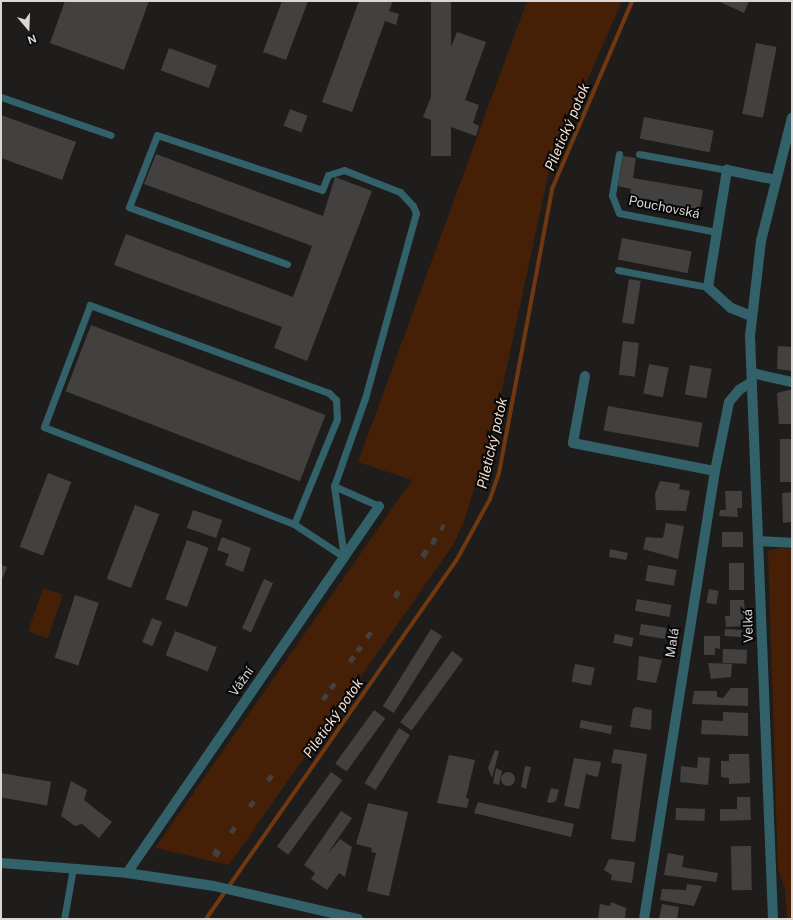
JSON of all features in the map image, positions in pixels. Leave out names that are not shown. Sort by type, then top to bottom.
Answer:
[{"type":"street","points":[[792,118],[762,241],[751,316],[752,378],[792,382]]},
{"type":"street","points":[[751,316],[731,308],[708,287],[727,170],[776,180]]},
{"type":"street","points":[[584,376],[573,443],[715,471]]},
{"type":"street","name":"Malá","points":[[644,919],[664,778],[715,471],[729,402],[752,378]]},
{"type":"street","name":"Velká","points":[[752,378],[773,919]]},
{"type":"street","name":"Vážní","points":[[127,873],[379,506]]},
{"type":"street","points":[[758,540],[792,543]]},
{"type":"street","points":[[1,863],[127,873],[214,886],[358,919]]},
{"type":"lane","points":[[1,97],[111,135]]},
{"type":"lane","points":[[287,264],[129,207],[157,135],[322,190],[328,175],[344,170],[400,192],[413,206],[416,213],[365,398],[334,486],[344,557]]},
{"type":"lane","name":"Pouchovská","points":[[618,154],[612,195],[619,213],[717,232]]},
{"type":"lane","points":[[639,154],[727,170]]},
{"type":"lane","points":[[618,270],[708,287]]},
{"type":"lane","points":[[294,524],[337,419],[332,396],[90,305],[44,427],[294,524],[344,557]]},
{"type":"lane","points":[[334,486],[379,506]]},
{"type":"lane","points":[[64,919],[73,868]]},
{"type":"shaded area","points":[[527,1],[622,1],[550,166],[495,422],[464,521],[453,545],[229,865],[155,848],[412,480],[358,462]]},
{"type":"shaded area","points":[[778,548],[792,549],[792,919],[787,919],[785,889],[778,869],[768,551]]},
{"type":"shaded area","points":[[43,588],[63,595],[48,638],[28,631]]},
{"type":"building","points":[[65,1],[149,1],[124,70],[50,43]]},
{"type":"building","points":[[282,1],[308,1],[286,60],[263,52]]},
{"type":"building","points":[[359,1],[393,1],[389,11],[399,14],[396,25],[385,21],[352,112],[322,102]]},
{"type":"building","points":[[431,1],[451,1],[451,156],[431,156]]},
{"type":"building","points":[[718,1],[749,1],[744,13]]},
{"type":"building","points":[[457,32],[486,42],[465,100],[479,105],[473,123],[479,126],[476,136],[423,117]]},
{"type":"building","points":[[756,43],[777,47],[763,118],[742,114]]},
{"type":"building","points":[[169,48],[217,65],[209,88],[161,71]]},
{"type":"building","points":[[290,109],[308,116],[301,133],[284,126]]},
{"type":"building","points":[[1,115],[76,142],[62,180],[1,158]]},
{"type":"building","points":[[644,117],[714,131],[709,152],[640,139]]},
{"type":"building","points":[[156,154],[323,216],[335,177],[372,191],[307,361],[274,348],[282,327],[114,265],[126,234],[293,297],[312,246],[144,184]]},
{"type":"building","points":[[623,156],[636,158],[633,178],[703,190],[699,213],[629,200],[631,189],[618,186]]},
{"type":"building","points":[[622,238],[692,252],[687,273],[618,260]]},
{"type":"building","points":[[629,279],[641,281],[634,324],[622,322]]},
{"type":"building","points":[[91,325],[325,415],[300,481],[66,391]]},
{"type":"building","points":[[623,341],[639,343],[635,377],[619,375]]},
{"type":"building","points":[[778,346],[792,347],[792,371],[777,369]]},
{"type":"building","points":[[649,364],[669,368],[663,397],[643,393]]},
{"type":"building","points":[[690,365],[712,369],[706,398],[685,395]]},
{"type":"building","points":[[792,390],[792,424],[779,424],[777,393]]},
{"type":"building","points":[[608,406],[703,423],[698,447],[604,431]]},
{"type":"building","points":[[780,439],[792,439],[792,482],[780,482]]},
{"type":"building","points":[[48,473],[71,482],[43,556],[20,547]]},
{"type":"building","points":[[660,481],[680,484],[679,489],[690,491],[686,511],[656,510],[655,494]]},
{"type":"building","points":[[725,491],[742,491],[742,508],[737,508],[738,517],[719,516],[720,510],[726,510]]},
{"type":"building","points":[[792,492],[792,522],[783,523],[782,493]]},
{"type":"building","points":[[135,505],[159,514],[131,588],[107,579]]},
{"type":"building","points":[[193,510],[222,520],[216,538],[187,528]]},
{"type":"building","points":[[666,523],[684,526],[678,559],[643,549],[646,537],[663,538]]},
{"type":"building","points":[[442,524],[446,526],[443,531],[439,529]]},
{"type":"building","points":[[722,532],[743,532],[743,547],[722,547]]},
{"type":"building","points":[[222,537],[251,548],[243,572],[225,565],[229,554],[217,550]]},
{"type":"building","points":[[433,537],[438,539],[434,546],[430,543]]},
{"type":"building","points":[[187,540],[209,548],[187,607],[165,599]]},
{"type":"building","points":[[425,549],[429,552],[425,559],[420,555]]},
{"type":"building","points":[[610,549],[628,553],[626,560],[609,557]]},
{"type":"building","points":[[729,563],[744,563],[744,590],[729,590]]},
{"type":"building","points":[[1,565],[7,567],[1,582]]},
{"type":"building","points":[[648,565],[677,570],[674,586],[645,581]]},
{"type":"building","points":[[264,579],[273,583],[251,632],[242,628]]},
{"type":"building","points":[[709,589],[719,591],[716,605],[706,603]]},
{"type":"building","points":[[396,590],[401,593],[397,599],[393,596]]},
{"type":"building","points":[[75,595],[99,603],[78,665],[55,658]]},
{"type":"building","points":[[637,599],[671,605],[669,617],[635,611]]},
{"type":"building","points":[[730,600],[744,600],[746,626],[726,627],[725,616],[730,616]]},
{"type":"building","points":[[152,618],[162,622],[152,646],[142,642]]},
{"type":"building","points":[[641,624],[667,628],[665,639],[639,635]]},
{"type":"building","points":[[431,629],[442,636],[394,713],[383,706]]},
{"type":"building","points":[[725,629],[742,630],[742,637],[725,636]]},
{"type":"building","points":[[175,631],[217,647],[208,671],[166,655]]},
{"type":"building","points":[[369,631],[373,634],[369,640],[365,637]]},
{"type":"building","points":[[615,634],[634,638],[632,647],[613,643]]},
{"type":"building","points":[[704,636],[720,636],[720,649],[715,648],[715,655],[704,655]]},
{"type":"building","points":[[359,645],[363,648],[360,653],[355,650]]},
{"type":"building","points":[[723,649],[747,650],[746,664],[723,663]]},
{"type":"building","points":[[452,651],[463,659],[412,730],[400,722]]},
{"type":"building","points":[[352,655],[356,658],[352,664],[348,661]]},
{"type":"building","points":[[639,656],[662,660],[656,683],[637,680]]},
{"type":"building","points":[[708,663],[732,664],[731,677],[711,679]]},
{"type":"building","points":[[575,664],[595,668],[591,685],[572,682]]},
{"type":"building","points":[[333,682],[337,685],[333,691],[329,688]]},
{"type":"building","points":[[731,688],[748,688],[748,706],[692,704],[694,691],[717,691],[717,697],[723,698]]},
{"type":"building","points":[[325,693],[329,696],[325,702],[321,699]]},
{"type":"building","points":[[636,707],[652,710],[651,730],[630,727],[633,709]]},
{"type":"building","points":[[374,710],[385,718],[347,772],[335,763]]},
{"type":"building","points":[[723,712],[748,713],[748,736],[701,734],[702,720],[723,721]]},
{"type":"building","points":[[581,720],[612,726],[611,734],[579,728]]},
{"type":"building","points":[[399,728],[410,735],[376,790],[365,783]]},
{"type":"building","points":[[614,749],[647,754],[635,842],[611,839],[622,764],[611,763]]},
{"type":"building","points":[[495,750],[499,751],[492,778],[488,768]]},
{"type":"building","points":[[729,754],[749,754],[750,783],[729,784],[729,778],[721,777],[721,761],[729,761]]},
{"type":"building","points":[[449,755],[475,760],[466,798],[469,799],[467,808],[437,803]]},
{"type":"building","points":[[698,757],[710,758],[708,785],[680,782],[681,766],[697,768]]},
{"type":"building","points":[[574,758],[601,762],[598,777],[586,774],[579,809],[564,806]]},
{"type":"building","points":[[525,766],[531,767],[526,789],[521,787]]},
{"type":"building","points":[[496,768],[502,771],[499,785],[493,783]]},
{"type":"building","points":[[331,772],[342,780],[288,855],[277,846]]},
{"type":"building","points":[[508,772],[513,774],[515,779],[513,784],[508,786],[503,784],[501,779],[503,774]]},
{"type":"building","points":[[1,773],[51,782],[47,805],[1,797]]},
{"type":"building","points":[[270,774],[274,777],[270,783],[266,780]]},
{"type":"building","points":[[71,781],[87,790],[84,800],[112,822],[99,838],[82,824],[75,826],[61,816]]},
{"type":"building","points":[[551,788],[559,790],[556,801],[551,803],[547,802]]},
{"type":"building","points":[[737,797],[750,797],[751,820],[720,821],[720,809],[737,809]]},
{"type":"building","points":[[252,800],[256,803],[252,809],[248,806]]},
{"type":"building","points":[[478,802],[574,824],[571,837],[474,813]]},
{"type":"building","points":[[368,803],[408,812],[389,896],[367,891],[376,853],[371,852],[372,848],[356,844]]},
{"type":"building","points":[[676,808],[705,809],[705,821],[676,820]]},
{"type":"building","points":[[341,811],[352,818],[326,856],[340,839],[352,847],[345,877],[339,873],[327,890],[311,879],[315,873],[304,865]]},
{"type":"building","points":[[233,826],[237,829],[233,835],[229,832]]},
{"type":"building","points":[[731,846],[751,846],[752,890],[732,890]]},
{"type":"building","points":[[215,848],[221,852],[217,858],[212,854]]},
{"type":"building","points":[[668,853],[684,856],[682,867],[718,873],[716,882],[664,875]]},
{"type":"building","points":[[609,859],[635,862],[632,883],[611,880],[612,875],[604,870]]},
{"type":"building","points":[[687,884],[702,886],[694,906],[660,900],[662,889],[686,890]]},
{"type":"building","points":[[611,902],[626,908],[625,919],[598,918],[600,904],[610,906]]},
{"type":"building","points":[[662,904],[679,907],[677,919],[659,919]]},
{"type":"waterway","name":"Piletický potok","points":[[206,919],[456,561],[490,499],[499,473],[552,189],[632,1]]}]
